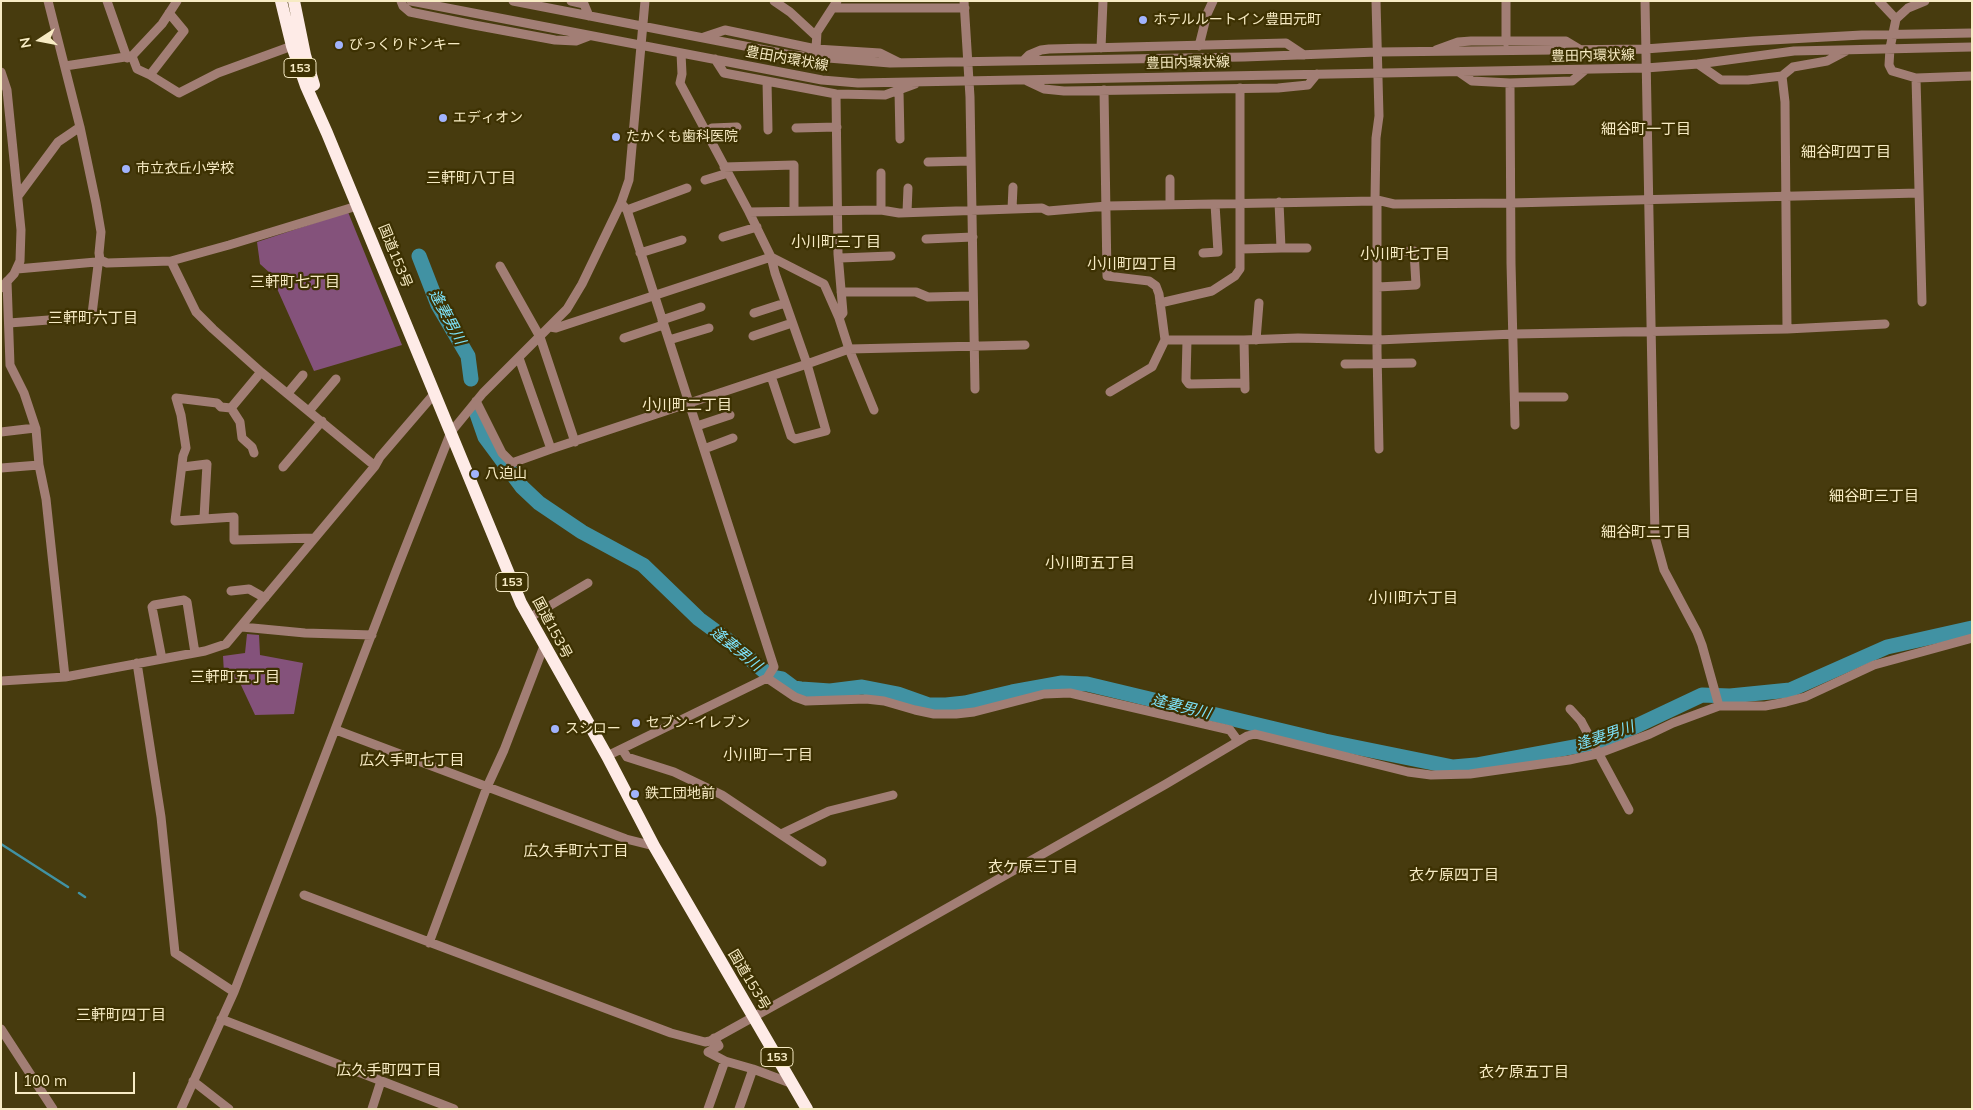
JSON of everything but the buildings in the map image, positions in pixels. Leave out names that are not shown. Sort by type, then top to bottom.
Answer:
[{"type":"highway","name":"国道153号","points":[[281,1],[292,46],[306,86],[358,206],[521,604],[607,756],[654,846],[807,1109]]},
{"type":"highway","name":"国道153号","points":[[294,1],[305,55],[326,116],[327,133]]},
{"type":"street","points":[[9,323],[75,318],[92,314],[100,260],[101,232],[80,127],[48,1]]},
{"type":"street","points":[[107,1],[129,57],[137,69],[179,94],[218,73],[292,46]]},
{"type":"street","points":[[65,66],[96,60],[129,57],[162,24],[177,1]]},
{"type":"street","points":[[402,1],[403,6],[410,12],[417,14],[555,40],[576,41],[590,36]]},
{"type":"street","name":"豊田内環状線","points":[[411,1],[822,80],[858,83],[1585,70],[1698,64],[1794,51],[1972,47]]},
{"type":"street","name":"豊田内環状線","points":[[513,1],[791,55],[900,63],[1377,52],[1645,49],[1862,35],[1972,33]]},
{"type":"street","points":[[571,1],[584,4],[589,16]]},
{"type":"street","points":[[181,1109],[234,992],[451,432],[476,401],[567,309],[576,297],[624,207],[629,180],[645,1]]},
{"type":"street","points":[[774,1],[790,12],[816,36]]},
{"type":"street","points":[[1101,48],[1103,1]]},
{"type":"street","points":[[1199,46],[1207,14],[1213,1]]},
{"type":"street","points":[[1376,1],[1378,74],[1376,201],[1379,449]]},
{"type":"street","points":[[1506,1],[1506,42]]},
{"type":"street","points":[[1645,1],[1655,537],[1664,570],[1697,632],[1719,703]]},
{"type":"street","points":[[1879,1],[1896,19]]},
{"type":"street","points":[[1925,1],[1908,8],[1896,19],[1890,48],[1889,65],[1892,71],[1916,78],[1972,76]]},
{"type":"street","points":[[816,49],[816,36],[835,5],[964,5],[971,162],[975,389]]},
{"type":"street","points":[[150,75],[184,31],[169,13]]},
{"type":"street","points":[[704,37],[725,30],[816,49],[880,53],[900,63]]},
{"type":"street","points":[[1431,52],[1458,42],[1566,41],[1582,50]]},
{"type":"street","points":[[1024,60],[1029,55],[1041,50],[1286,43],[1304,55]]},
{"type":"street","points":[[1146,58],[1163,47]]},
{"type":"street","points":[[1698,64],[1721,80],[1782,76],[1793,67],[1827,61],[1849,50]]},
{"type":"street","points":[[681,53],[682,74],[680,82],[750,212],[771,257],[807,364],[826,431],[795,439],[791,436],[771,376]]},
{"type":"street","points":[[715,59],[724,73],[836,94],[885,95],[919,82]]},
{"type":"street","points":[[1459,72],[1472,81],[1510,82],[1572,81],[1585,70]]},
{"type":"street","points":[[1,72],[21,230],[20,262],[17,269],[4,284],[9,323],[10,365],[24,393],[35,428],[39,465],[46,499],[65,677]]},
{"type":"street","points":[[1026,80],[1044,89],[1278,88],[1308,85],[1316,74]]},
{"type":"street","points":[[1782,76],[1785,102],[1787,329]]},
{"type":"street","points":[[1157,89],[1174,77]]},
{"type":"street","points":[[1190,77],[1200,86],[1209,88]]},
{"type":"street","points":[[1916,78],[1922,302]]},
{"type":"street","points":[[767,81],[768,130]]},
{"type":"street","points":[[1510,82],[1515,425]]},
{"type":"street","points":[[1160,303],[1212,291],[1235,276],[1240,269],[1240,88]]},
{"type":"street","points":[[1104,90],[1107,276],[1149,281],[1156,286],[1165,340],[1152,367],[1110,392]]},
{"type":"street","points":[[899,91],[900,139]]},
{"type":"street","points":[[836,94],[838,254],[840,258],[844,313],[839,318]]},
{"type":"street","points":[[18,196],[58,142],[80,127]]},
{"type":"street","points":[[706,132],[712,128],[737,127]]},
{"type":"street","points":[[796,128],[837,127]]},
{"type":"street","points":[[928,162],[971,162]]},
{"type":"street","points":[[704,180],[726,170],[794,165],[794,212]]},
{"type":"street","points":[[881,210],[882,173]]},
{"type":"street","points":[[1170,179],[1170,205]]},
{"type":"street","points":[[1012,209],[1013,187]]},
{"type":"street","points":[[624,207],[687,188]]},
{"type":"street","points":[[907,212],[908,188]]},
{"type":"street","points":[[750,212],[881,210],[907,212],[1042,208],[1048,211],[1107,206],[1279,202],[1376,201],[1394,204],[1511,203],[1919,193]]},
{"type":"street","points":[[1279,202],[1281,248]]},
{"type":"street","points":[[1203,253],[1218,252],[1215,204]]},
{"type":"street","points":[[17,269],[96,262],[100,260],[107,263],[171,260],[229,245],[358,206]]},
{"type":"street","points":[[607,756],[767,678],[774,667],[669,340],[624,207]]},
{"type":"street","points":[[723,237],[757,227]]},
{"type":"street","points":[[926,239],[973,237]]},
{"type":"street","points":[[640,253],[682,240]]},
{"type":"street","points":[[1241,249],[1307,248]]},
{"type":"street","points":[[1378,253],[1414,251],[1416,285],[1378,287]]},
{"type":"street","points":[[840,258],[891,256]]},
{"type":"street","points":[[550,327],[556,328],[771,257],[824,284],[874,410]]},
{"type":"street","points":[[171,260],[196,312],[262,372],[375,466]]},
{"type":"street","points":[[500,266],[540,337],[575,442]]},
{"type":"street","points":[[841,292],[916,292],[928,297],[973,296]]},
{"type":"street","points":[[754,314],[785,303]]},
{"type":"street","points":[[1256,340],[1259,303]]},
{"type":"street","points":[[624,338],[702,307]]},
{"type":"street","points":[[753,336],[792,322]]},
{"type":"street","points":[[1165,340],[1298,338],[1378,340],[1514,334],[1787,329],[1885,324]]},
{"type":"street","points":[[669,340],[709,328]]},
{"type":"street","points":[[1187,340],[1186,380],[1189,384],[1245,386],[1244,340]]},
{"type":"street","points":[[476,401],[502,453],[512,463],[849,349],[1025,345]]},
{"type":"street","points":[[519,358],[551,449]]},
{"type":"street","points":[[1344,364],[1412,363]]},
{"type":"street","points":[[231,408],[262,372]]},
{"type":"street","points":[[288,393],[302,375]]},
{"type":"street","points":[[310,411],[336,379]]},
{"type":"street","points":[[1,681],[65,677],[194,653],[218,648],[226,644],[435,393]]},
{"type":"street","points":[[1514,397],[1564,397]]},
{"type":"street","points":[[231,408],[221,407],[217,403],[176,398],[181,415],[186,448],[175,521],[234,517],[234,540],[315,538]]},
{"type":"street","points":[[231,408],[240,422],[242,438],[252,447],[254,453]]},
{"type":"street","points":[[697,426],[730,415]]},
{"type":"street","points":[[283,467],[322,421]]},
{"type":"street","points":[[1,432],[35,428]]},
{"type":"street","points":[[704,449],[733,438]]},
{"type":"street","points":[[183,467],[207,464],[204,518]]},
{"type":"street","points":[[1,468],[39,465]]},
{"type":"street","points":[[529,618],[588,582]]},
{"type":"street","points":[[231,591],[249,589],[264,598]]},
{"type":"street","points":[[162,659],[152,607],[154,605],[184,600],[186,602],[194,653]]},
{"type":"street","points":[[242,627],[306,633],[372,635]]},
{"type":"street","points":[[304,895],[671,1033],[699,1042],[710,1041],[1166,784],[1247,736],[1255,734],[1408,772],[1431,775],[1457,775],[1569,760],[1597,754],[1650,734],[1719,703],[1765,706],[1786,702],[1805,697],[1874,665],[1972,638]]},
{"type":"street","points":[[429,943],[487,787],[504,750],[544,646]]},
{"type":"street","points":[[137,663],[161,817],[175,953],[234,992]]},
{"type":"street","points":[[767,678],[795,697],[806,701],[866,699],[884,701],[934,714],[974,712],[1044,694],[1070,692],[1230,730],[1238,741]]},
{"type":"street","points":[[1570,709],[1581,721],[1629,810]]},
{"type":"street","points":[[336,730],[626,840],[654,846]]},
{"type":"street","points":[[622,749],[627,757],[674,772],[722,794],[822,862]]},
{"type":"street","points":[[780,834],[829,811],[893,795]]},
{"type":"street","points":[[221,1019],[454,1109]]},
{"type":"street","points":[[1,1029],[53,1109]]},
{"type":"street","points":[[714,1038],[719,1046],[708,1052],[725,1061],[793,1084]]},
{"type":"street","points":[[708,1109],[725,1061]]},
{"type":"street","points":[[739,1109],[753,1069]]},
{"type":"street","points":[[193,1081],[229,1109]]},
{"type":"street","points":[[372,1109],[381,1081]]},
{"type":"shaded area","points":[[348,212],[402,345],[314,371],[270,273],[260,264],[257,242]]},
{"type":"shaded area","points":[[247,634],[259,635],[260,655],[303,663],[294,714],[255,715],[240,683],[224,673],[223,656],[245,653]]},
{"type":"waterway","name":"逢妻男川","points":[[419,256],[438,305],[468,356],[471,379]]},
{"type":"waterway","name":"逢妻男川","points":[[477,414],[485,437],[522,487],[539,503],[582,532],[643,565],[699,619],[729,641],[771,677],[782,679],[794,688],[830,691],[862,687],[898,694],[929,705],[946,705],[965,703],[1062,683],[1087,684],[1325,741],[1453,767],[1476,765],[1600,741],[1702,695],[1730,696],[1790,690],[1887,647],[1972,628]]},
{"type":"waterway","points":[[1,844],[68,887]]},
{"type":"waterway","points":[[79,893],[85,897]]},
{"type":"place","name":"ホテルルートイン豊田元町","points":[[1143,20]]},
{"type":"place","name":"びっくりドンキー","points":[[339,45]]},
{"type":"place","name":"エディオン","points":[[443,118]]},
{"type":"place","name":"たかくも歯科医院","points":[[616,137]]},
{"type":"place","name":"市立衣丘小学校","points":[[126,169]]},
{"type":"place","name":"八迫山","points":[[475,474]]},
{"type":"place","name":"セブン-イレブン","points":[[636,723]]},
{"type":"place","name":"スシロー","points":[[555,729]]},
{"type":"place","name":"鉄工団地前","points":[[635,794]]},
{"type":"district","name":"細谷町一丁目","points":[[1646,129]]},
{"type":"district","name":"細谷町四丁目","points":[[1846,152]]},
{"type":"district","name":"三軒町八丁目","points":[[471,178]]},
{"type":"district","name":"小川町三丁目","points":[[836,242]]},
{"type":"district","name":"小川町七丁目","points":[[1405,254]]},
{"type":"district","name":"小川町四丁目","points":[[1132,264]]},
{"type":"district","name":"三軒町七丁目","points":[[295,282]]},
{"type":"district","name":"三軒町六丁目","points":[[93,318]]},
{"type":"district","name":"小川町二丁目","points":[[687,405]]},
{"type":"district","name":"細谷町三丁目","points":[[1874,496]]},
{"type":"district","name":"細谷町二丁目","points":[[1646,532]]},
{"type":"district","name":"小川町五丁目","points":[[1090,563]]},
{"type":"district","name":"小川町六丁目","points":[[1413,598]]},
{"type":"district","name":"三軒町五丁目","points":[[235,677]]},
{"type":"district","name":"小川町一丁目","points":[[768,755]]},
{"type":"district","name":"広久手町七丁目","points":[[412,760]]},
{"type":"district","name":"広久手町六丁目","points":[[576,851]]},
{"type":"district","name":"衣ケ原三丁目","points":[[1033,867]]},
{"type":"district","name":"衣ケ原四丁目","points":[[1454,875]]},
{"type":"district","name":"三軒町四丁目","points":[[121,1015]]},
{"type":"district","name":"広久手町四丁目","points":[[389,1070]]},
{"type":"district","name":"衣ケ原五丁目","points":[[1524,1072]]}]
